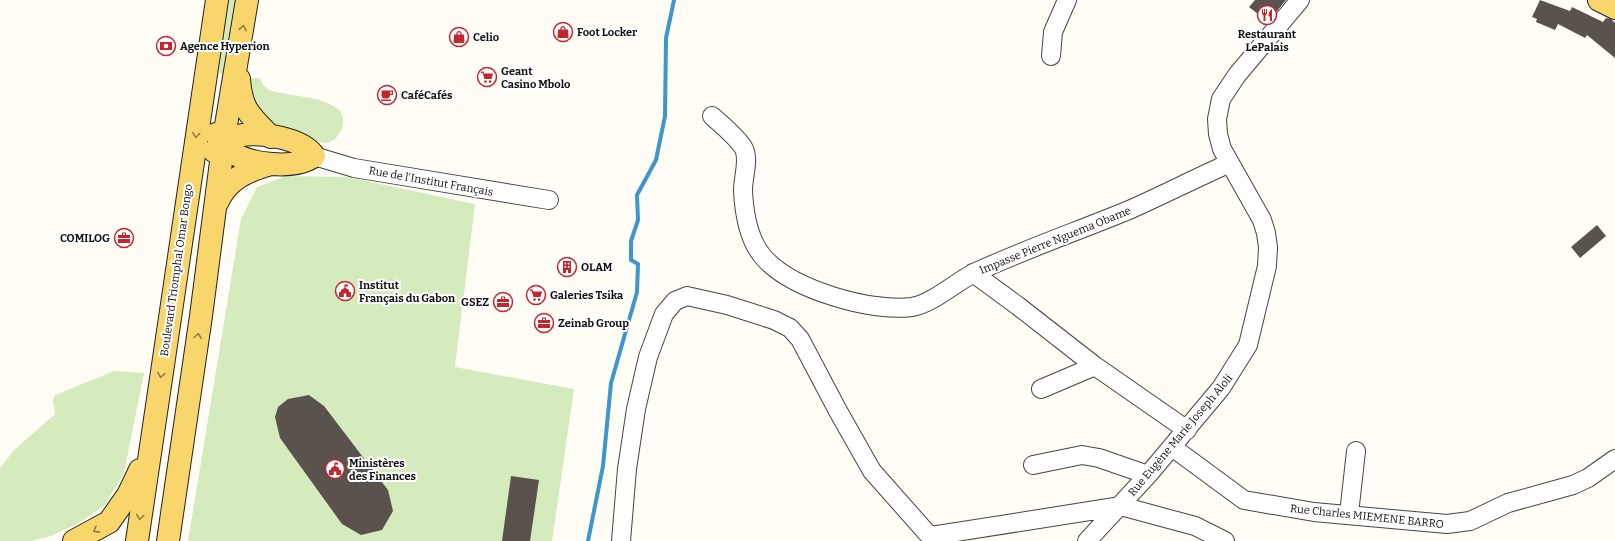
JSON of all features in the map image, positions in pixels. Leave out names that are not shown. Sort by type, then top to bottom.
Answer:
[{"type":"main road","points":[[174,287],[191,239],[204,166],[209,157],[223,144],[239,136],[258,135],[302,144],[310,150],[314,156],[299,164],[273,164],[238,156],[229,151],[223,144],[217,136],[212,120],[212,94],[218,50],[218,0]]},
{"type":"main road","name":"Boulevard Triomphal Omar Bongo","points":[[137,541],[153,425],[218,0]]},
{"type":"main road","points":[[168,541],[201,316],[223,144],[238,62],[247,0]]},
{"type":"main road","points":[[1599,0],[1615,8]]},
{"type":"main road","points":[[238,62],[242,101],[253,119],[270,137]]},
{"type":"main road","points":[[214,212],[219,199],[231,182],[249,171],[273,164]]},
{"type":"main road","points":[[156,541],[173,439],[190,393]]},
{"type":"main road","points":[[74,541],[109,522],[120,509],[138,476],[153,425]]},
{"type":"street","points":[[1051,56],[1053,32],[1067,0]]},
{"type":"street","name":"Rue Eugène Marie Joseph Aloli","points":[[1087,541],[1121,506],[1221,388],[1248,345],[1267,266],[1268,247],[1262,220],[1222,149],[1216,119],[1221,100],[1255,51],[1300,0]]},
{"type":"street","name":"Impasse Pierre Nguema Obame","points":[[712,116],[743,147],[746,154],[743,190],[749,228],[753,240],[764,258],[791,279],[846,301],[901,307],[924,304],[973,273],[1016,254],[1129,210],[1230,163]]},
{"type":"street","name":"Rue de l'Institut Français","points":[[314,156],[354,168],[549,200]]},
{"type":"street","points":[[973,273],[1095,366],[1186,430]]},
{"type":"street","points":[[621,541],[627,468],[636,409],[648,357],[664,314],[675,301],[688,296],[727,305],[774,320],[790,328],[800,339],[872,471],[933,538],[1121,506],[1195,526],[1224,541]]},
{"type":"street","points":[[1041,389],[1095,366]]},
{"type":"street","name":"Rue Charles MIEMENE BARRO","points":[[1172,447],[1244,500],[1314,512],[1447,524],[1470,521],[1508,503],[1573,485],[1588,478],[1615,459]]},
{"type":"street","points":[[1348,514],[1356,451]]},
{"type":"street","points":[[1032,465],[1082,455],[1099,458],[1148,475]]},
{"type":"green space","points":[[225,0],[236,0],[224,73],[219,74]]},
{"type":"green space","points":[[249,78],[260,78],[263,85],[269,90],[322,101],[338,109],[343,118],[343,124],[338,135],[329,142],[324,143],[273,127],[252,99]]},
{"type":"green space","points":[[286,176],[347,177],[475,204],[455,367],[574,389],[552,541],[188,541],[241,219],[257,187]]},
{"type":"green space","points":[[114,371],[144,373],[124,473],[105,505],[79,523],[51,536],[32,541],[0,541],[0,468],[14,450],[55,414],[53,400],[55,395]]},
{"type":"building","name":"Restaurant LePalais","points":[[1255,0],[1286,0],[1268,22],[1249,7]]},
{"type":"building","points":[[1540,0],[1570,11],[1572,7],[1603,22],[1606,18],[1611,19],[1615,23],[1615,58],[1587,35],[1585,38],[1558,24],[1555,30],[1536,22],[1537,19],[1532,17]]},
{"type":"building","points":[[1597,225],[1606,236],[1580,258],[1571,247]]},
{"type":"building","points":[[309,395],[324,406],[388,490],[393,511],[382,530],[361,535],[342,524],[280,438],[275,417],[278,407],[288,399]]},
{"type":"building","points":[[511,476],[539,480],[530,541],[502,541]]},
{"type":"waterway","points":[[588,541],[603,466],[611,383],[637,292],[638,264],[631,260],[631,241],[638,220],[637,195],[656,160],[665,116],[666,38],[674,0]]},
{"type":"place","name":"Restaurant LePalais","points":[[1267,15]]},
{"type":"place","name":"Foot Locker","points":[[563,32]]},
{"type":"place","name":"Celio","points":[[459,37]]},
{"type":"place","name":"Agence Hyperion","points":[[166,46]]},
{"type":"place","name":"Geant Casino Mbolo","points":[[487,77]]},
{"type":"place","name":"CaféCafés","points":[[387,95]]},
{"type":"place","name":"COMILOG","points":[[124,238]]},
{"type":"place","name":"OLAM","points":[[567,267]]},
{"type":"place","name":"Institut Français du Gabon","points":[[345,291]]},
{"type":"place","name":"Galeries Tsika","points":[[536,295]]},
{"type":"place","name":"GSEZ","points":[[503,302]]},
{"type":"place","name":"Zeinab Group","points":[[544,323]]},
{"type":"place","name":"Ministères des Finances","points":[[335,469]]}]
